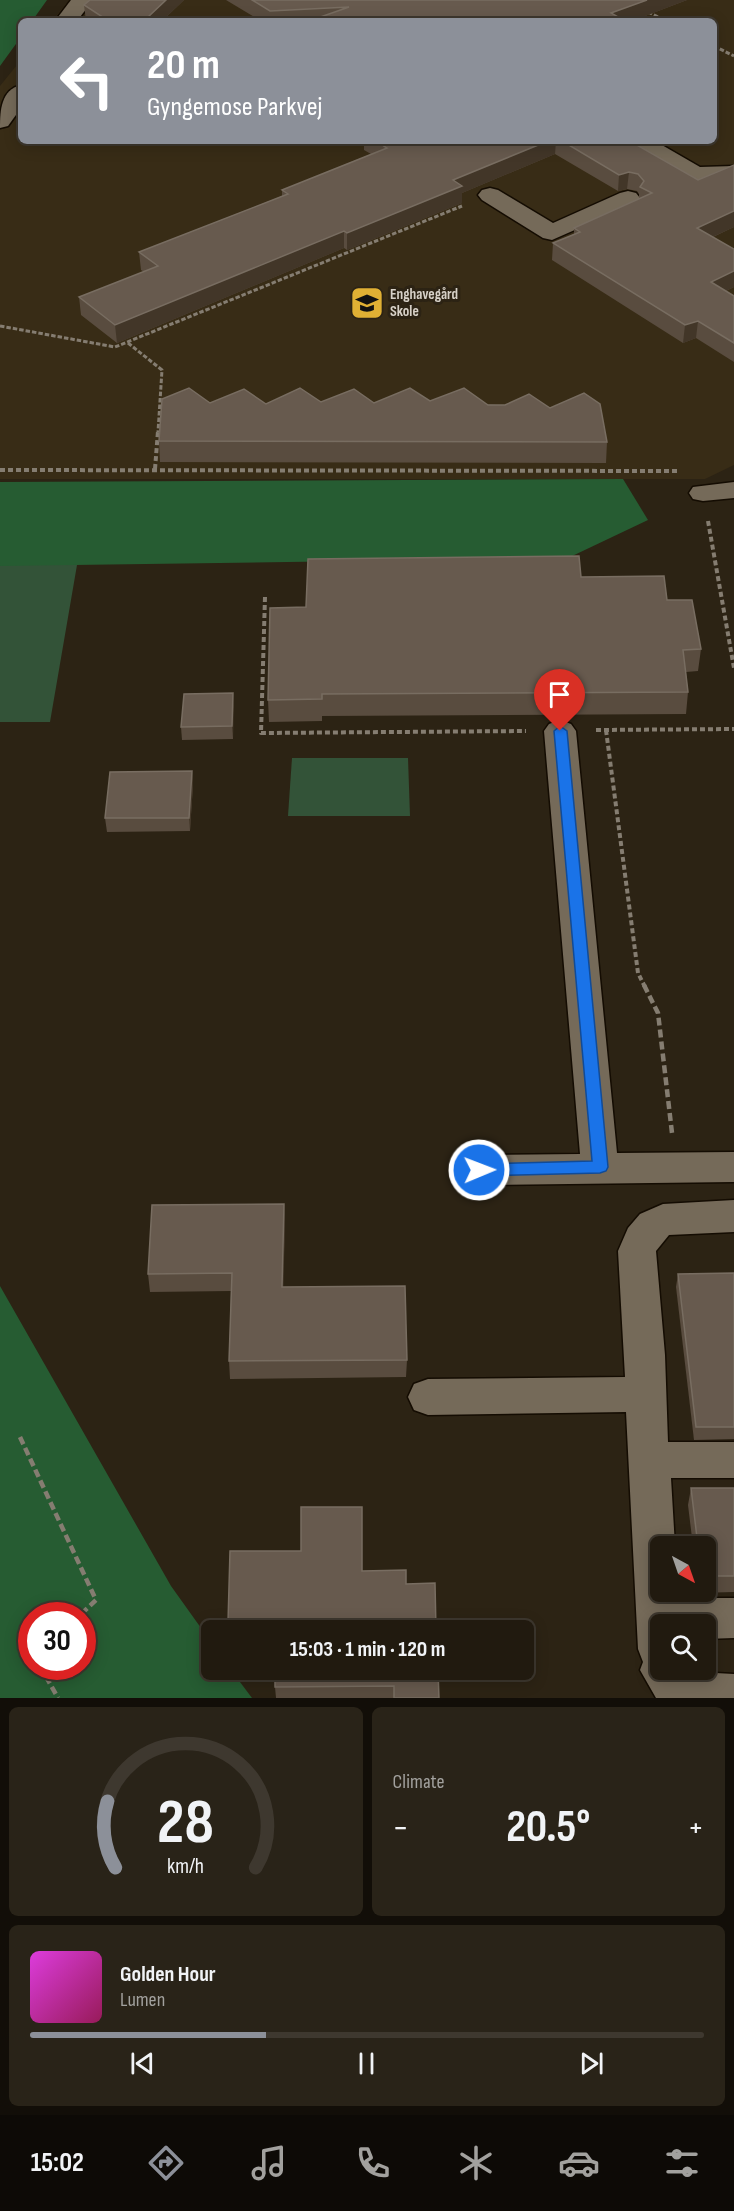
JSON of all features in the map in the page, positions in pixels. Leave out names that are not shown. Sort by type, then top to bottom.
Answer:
[{"type":"street","points":[[68,18],[82,0]]},
{"type":"street","points":[[0,121],[18,96]]},
{"type":"street","points":[[643,144],[695,174]]},
{"type":"street","points":[[666,180],[695,174],[734,173]]},
{"type":"street","points":[[490,195],[552,233],[628,198]]},
{"type":"street","points":[[703,493],[734,490]]},
{"type":"street","points":[[560,731],[600,1167]]},
{"type":"street","points":[[479,1170],[734,1167]]},
{"type":"street","points":[[658,1614],[645,1394],[645,1355],[637,1251],[642,1239],[654,1225],[663,1220],[734,1216]]},
{"type":"street","points":[[428,1397],[645,1394]]},
{"type":"street","points":[[649,1460],[734,1460]]},
{"type":"street","points":[[716,1622],[734,1618]]},
{"type":"street","points":[[667,1680],[682,1692],[734,1695]]},
{"type":"path","points":[[646,10],[661,18]]},
{"type":"path","points":[[717,48],[734,56]]},
{"type":"path","points":[[0,326],[115,347],[490,195]]},
{"type":"path","points":[[127,343],[162,370],[155,469]]},
{"type":"path","points":[[0,470],[681,471]]},
{"type":"path","points":[[703,493],[734,668]]},
{"type":"path","points":[[265,597],[261,733],[734,729]]},
{"type":"path","points":[[606,730],[638,973],[658,1013],[676,1166]]},
{"type":"path","points":[[20,1437],[96,1600],[94,1602]]},
{"type":"path","points":[[48,1680],[58,1698]]},
{"type":"shaded area","name":"Enghavegård Skole","points":[[69,0],[734,0],[734,465],[705,479],[0,479],[0,86],[18,64],[18,144],[717,144],[717,18],[54,18]]},
{"type":"green space","points":[[0,0],[47,0],[34,18],[18,18],[18,41],[0,66]]},
{"type":"green space","points":[[623,479],[648,520],[568,558],[0,566],[0,482]]},
{"type":"green space","points":[[238,482],[77,565],[50,722],[0,722],[0,488]]},
{"type":"green space","points":[[292,758],[408,758],[410,816],[288,816]]},
{"type":"green space","points":[[0,1286],[171,1586],[201,1628],[201,1680],[238,1680],[252,1698],[0,1698]]},
{"type":"building","points":[[90,0],[166,0],[148,17],[134,18],[104,18],[84,5]]},
{"type":"building","points":[[252,0],[647,0],[611,13],[620,18],[318,18],[349,7],[270,11]]},
{"type":"building","points":[[381,144],[541,144],[453,180],[462,186],[347,233],[344,231],[115,325],[79,297],[158,266],[139,252],[288,194],[282,190],[387,148]]},
{"type":"building","points":[[567,144],[635,144],[698,180],[734,165],[734,211],[697,228],[734,249],[734,271],[711,282],[734,296],[734,343],[698,321],[685,325],[553,243],[580,232],[574,228],[652,193],[640,187],[644,181],[638,174],[629,172],[619,175]]},
{"type":"building","points":[[189,388],[210,403],[244,389],[266,404],[300,388],[321,402],[354,389],[374,403],[410,388],[430,401],[464,388],[488,405],[505,405],[529,394],[550,408],[584,393],[600,404],[607,442],[159,441],[162,399]]},
{"type":"building","points":[[579,556],[581,577],[664,576],[667,600],[692,600],[701,649],[683,650],[688,692],[322,694],[322,699],[268,700],[270,608],[306,607],[308,559]]},
{"type":"building","points":[[233,693],[232,726],[181,727],[184,694]]},
{"type":"building","points":[[192,771],[189,818],[105,818],[110,772]]},
{"type":"building","points":[[284,1204],[282,1287],[405,1286],[407,1360],[229,1361],[232,1273],[148,1274],[152,1205]]},
{"type":"building","points":[[734,1273],[734,1427],[696,1427],[678,1274]]},
{"type":"building","points":[[691,1488],[734,1488],[734,1576],[716,1576],[716,1536],[697,1536]]},
{"type":"building","points":[[301,1507],[362,1507],[362,1571],[406,1570],[406,1584],[435,1583],[436,1620],[228,1620],[230,1551],[301,1551]]},
{"type":"building","points":[[275,1680],[438,1680],[439,1698],[394,1698],[394,1686],[275,1687]]},
{"type":"place","name":"Enghavegård Skole","points":[[367,303]]},
{"type":"route","points":[[479,1170],[600,1167],[560,731]]}]
